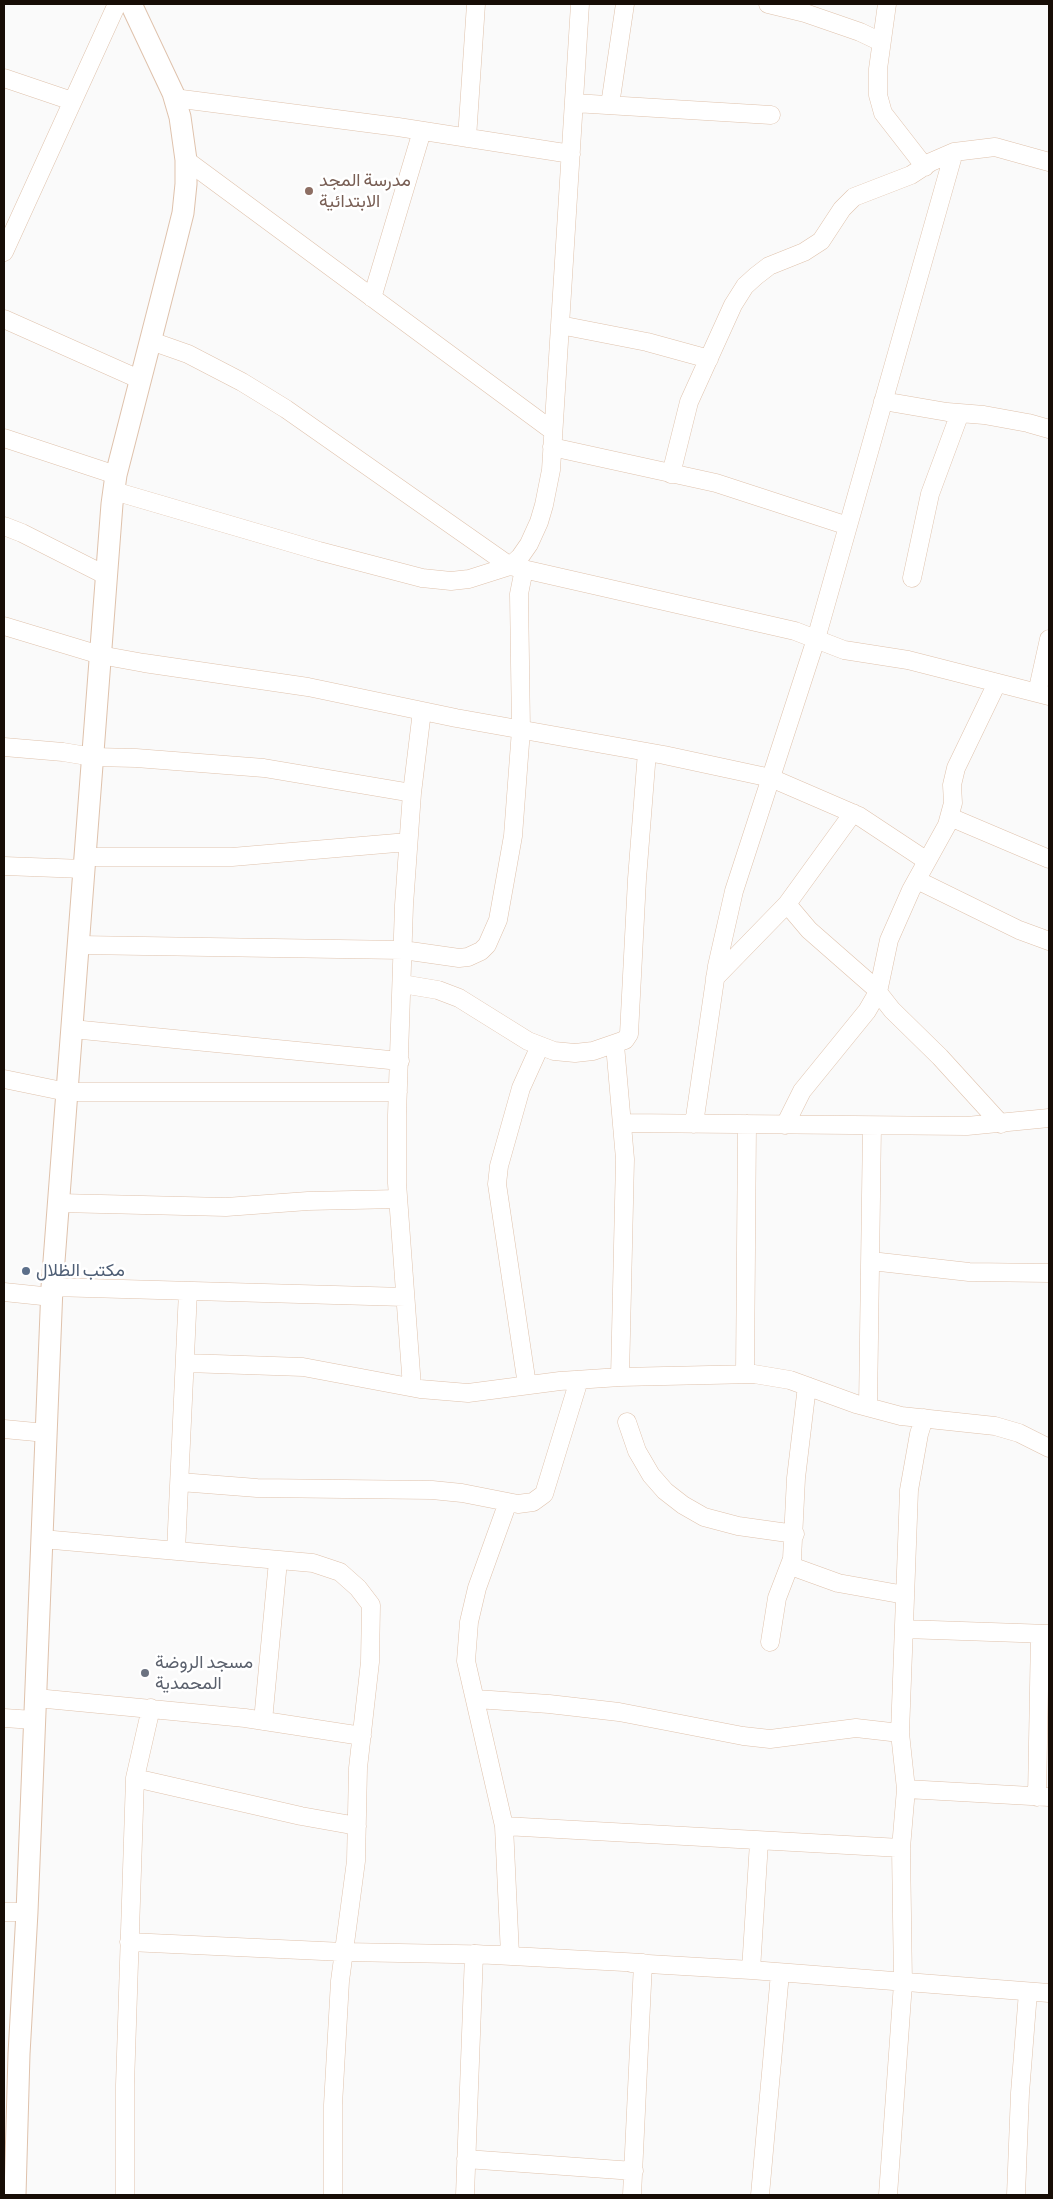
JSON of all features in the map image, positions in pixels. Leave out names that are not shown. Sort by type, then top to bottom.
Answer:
[{"type":"street","points":[[4,252],[117,4]]},
{"type":"street","points":[[15,2195],[10,2148],[11,2053],[27,1912],[52,1292],[100,655],[115,483],[183,213],[186,160],[184,135],[174,98],[131,4]]},
{"type":"street","points":[[467,138],[476,4]]},
{"type":"street","points":[[78,944],[403,950],[459,958],[475,954],[487,945],[498,920],[513,836],[521,730],[517,567],[539,522],[551,470],[580,4]]},
{"type":"street","points":[[610,105],[625,4]]},
{"type":"street","points":[[768,4],[805,13],[860,32],[881,42]]},
{"type":"street","points":[[887,4],[878,69],[878,87],[883,113],[925,166]]},
{"type":"street","points":[[4,78],[72,101]]},
{"type":"street","points":[[174,98],[422,131],[570,154]]},
{"type":"street","points":[[574,103],[771,115]]},
{"type":"street","points":[[372,298],[422,131]]},
{"type":"street","points":[[671,474],[689,402],[733,305],[745,286],[756,276],[769,266],[804,252],[821,241],[842,209],[854,197],[911,175],[954,152],[995,147],[1049,162]]},
{"type":"street","points":[[694,1124],[715,978],[734,891],[816,639],[954,152]]},
{"type":"street","points":[[186,160],[372,298],[553,439],[671,474],[716,483],[848,526]]},
{"type":"street","points":[[4,319],[141,380]]},
{"type":"street","points":[[560,325],[647,342],[709,358]]},
{"type":"street","points":[[151,341],[188,354],[242,382],[286,409],[517,567],[795,631],[844,650],[908,660],[1043,695],[1049,639]]},
{"type":"street","points":[[883,401],[1028,422],[1049,429]]},
{"type":"street","points":[[912,578],[930,494],[960,413]]},
{"type":"street","points":[[4,438],[115,483],[319,551],[422,578],[451,581],[469,579],[517,567]]},
{"type":"street","points":[[4,526],[22,533],[107,576]]},
{"type":"street","points":[[4,626],[100,655],[144,664],[308,687],[521,730],[647,752],[771,778],[853,813],[928,861]]},
{"type":"street","points":[[785,1125],[802,1091],[867,1011],[878,992],[888,940],[950,817],[953,803],[952,785],[956,768],[997,683]]},
{"type":"street","points":[[412,1387],[398,1199],[398,1092],[408,842],[422,711]]},
{"type":"street","points":[[4,747],[63,752],[93,758],[136,758],[264,768],[412,793]]},
{"type":"street","points":[[402,984],[430,988],[459,998],[511,1031],[540,1046],[564,1053],[575,1053],[625,1040],[629,1034],[637,879],[647,752]]},
{"type":"street","points":[[715,978],[787,904],[853,813]]},
{"type":"street","points":[[950,817],[1049,859]]},
{"type":"street","points":[[4,866],[232,857],[408,842]]},
{"type":"street","points":[[917,880],[1019,930],[1049,941]]},
{"type":"street","points":[[787,904],[809,930],[862,974],[892,1010],[940,1057],[1001,1124]]},
{"type":"street","points":[[72,1029],[400,1061]]},
{"type":"street","points":[[615,1044],[625,1159],[620,1377]]},
{"type":"street","points":[[527,1385],[497,1184],[499,1166],[521,1088],[540,1046]]},
{"type":"street","points":[[4,1079],[67,1092],[398,1092]]},
{"type":"street","points":[[622,1123],[872,1126],[1001,1124],[1049,1118]]},
{"type":"street","points":[[745,1374],[747,1124]]},
{"type":"street","points":[[868,1407],[872,1126]]},
{"type":"street","points":[[59,1202],[226,1207],[308,1201],[398,1199]]},
{"type":"street","points":[[871,1261],[969,1272],[1049,1273]]},
{"type":"street","points":[[4,1292],[188,1291],[405,1298]]},
{"type":"street","points":[[176,1551],[188,1291]]},
{"type":"street","points":[[186,1363],[303,1367],[412,1387],[468,1393],[527,1385],[620,1377],[745,1374],[790,1380],[868,1407],[901,1416],[995,1426],[1019,1433],[1049,1448]]},
{"type":"street","points":[[180,1482],[257,1488],[432,1490],[526,1504],[537,1500],[544,1494],[579,1380]]},
{"type":"street","points":[[770,1642],[777,1598],[791,1566],[796,1478],[806,1386]]},
{"type":"street","points":[[888,2195],[903,1983],[902,1848],[906,1789],[900,1733],[909,1490],[918,1434],[924,1418]]},
{"type":"street","points":[[627,1422],[637,1451],[651,1475],[665,1491],[682,1504],[713,1520],[738,1526],[794,1534]]},
{"type":"street","points":[[4,1429],[46,1433]]},
{"type":"street","points":[[508,1502],[486,1561],[469,1622],[466,1661],[504,1826],[510,1954]]},
{"type":"street","points":[[42,1539],[313,1563],[329,1567],[348,1579],[371,1605],[370,1662],[358,1768],[356,1861],[340,1981],[333,2105],[333,2195]]},
{"type":"street","points":[[263,1720],[278,1561]]},
{"type":"street","points":[[791,1566],[838,1583],[905,1595]]},
{"type":"street","points":[[904,1629],[1045,1634],[1043,1797],[906,1789]]},
{"type":"street","points":[[36,1698],[263,1720],[362,1736]]},
{"type":"street","points":[[476,1699],[550,1704],[619,1712],[743,1736],[770,1739],[856,1728],[900,1733]]},
{"type":"street","points":[[125,2195],[129,1942],[135,1778],[151,1708]]},
{"type":"street","points":[[4,1718],[34,1720]]},
{"type":"street","points":[[135,1778],[301,1816],[357,1826]]},
{"type":"street","points":[[504,1826],[759,1842],[902,1848]]},
{"type":"street","points":[[751,1970],[759,1842]]},
{"type":"street","points":[[4,1912],[27,1912]]},
{"type":"street","points":[[129,1942],[344,1952],[510,1954],[1049,1993]]},
{"type":"street","points":[[474,1954],[643,1963]]},
{"type":"street","points":[[465,2195],[474,1954]]},
{"type":"street","points":[[632,2195],[643,1963]]},
{"type":"street","points":[[760,2195],[780,1973]]},
{"type":"street","points":[[1016,2195],[1020,2092],[1028,1992]]},
{"type":"street","points":[[466,2159],[634,2171]]},
{"type":"place","name":"مدرسة المجد الابتدائية","points":[[309,191]]},
{"type":"place","name":"مكتب الظلال","points":[[26,1271]]},
{"type":"place","name":"مسجد الروضة المحمدية","points":[[145,1673]]}]
